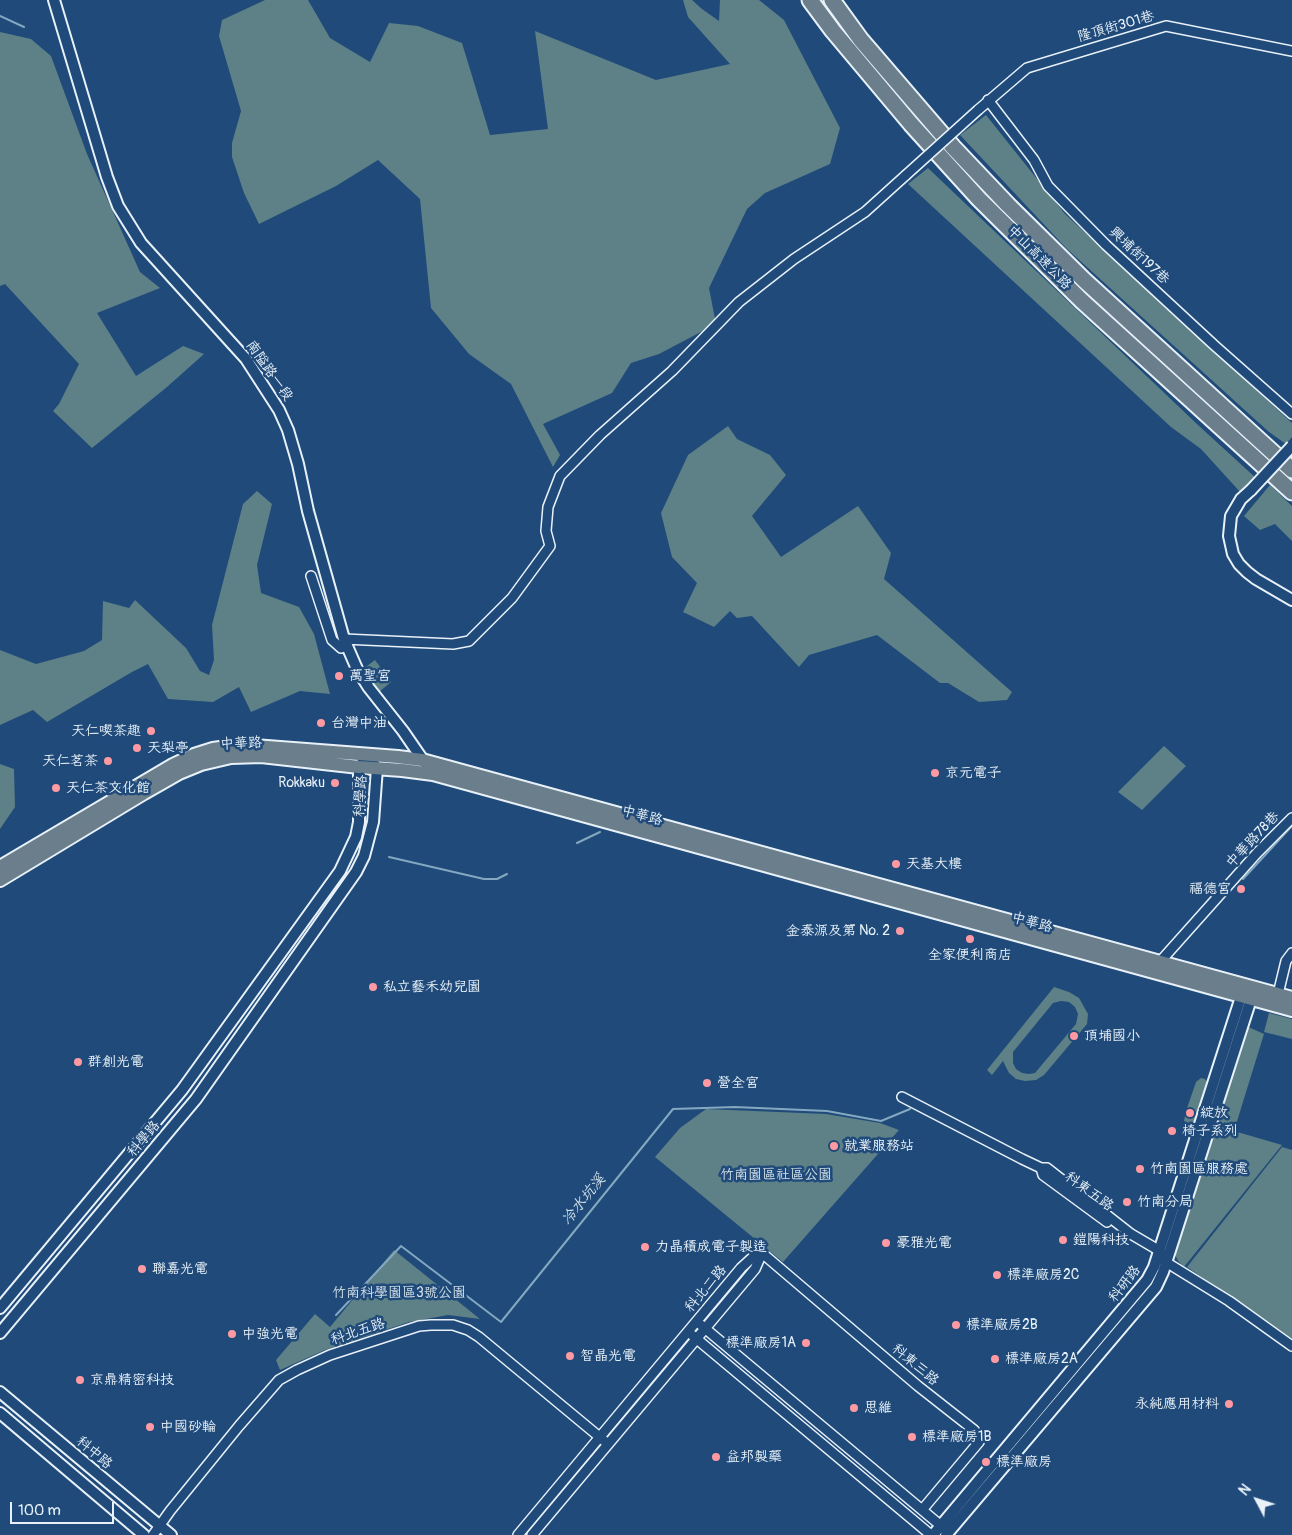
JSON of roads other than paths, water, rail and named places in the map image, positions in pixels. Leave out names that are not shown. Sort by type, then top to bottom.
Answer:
[{"type":"highway","name":"中山高速公路","points":[[810,0],[833,31],[911,124],[979,199],[1082,301],[1292,492]]},
{"type":"highway","name":"中山高速公路","points":[[832,0],[861,40],[922,112],[1008,205],[1084,280],[1292,470]]},
{"type":"main road","name":"中華路","points":[[0,880],[29,856],[173,765],[194,755],[213,749],[241,745],[368,755],[422,760],[548,800],[1159,967],[1292,998]]},
{"type":"main road","name":"中華路","points":[[0,867],[29,856],[179,773],[201,764],[231,757],[261,756],[433,774],[548,800]]},
{"type":"main road","name":"中華路","points":[[1159,967],[1246,998],[1292,1010]]},
{"type":"street","name":"南隘路一段","points":[[54,0],[107,177],[118,206],[141,243],[246,359],[280,410],[298,464],[308,511],[345,642],[357,669],[369,688],[403,731],[433,774]]},
{"type":"street","name":"隆頂街301巷","points":[[345,642],[453,644],[469,641],[512,598],[550,546],[546,531],[548,507],[560,476],[600,435],[672,371],[738,302],[794,259],[864,212],[988,100],[1028,68],[1166,26],[1292,51]]},
{"type":"street","name":"興埔街197巷","points":[[988,100],[1034,160],[1048,186],[1054,193],[1106,245],[1292,414]]},
{"type":"street","points":[[1292,446],[1241,499],[1231,516],[1229,536],[1233,554],[1239,564],[1256,579],[1292,600]]},
{"type":"street","points":[[312,576],[332,640],[341,648],[345,642]]},
{"type":"street","name":"科學路","points":[[0,1308],[182,1090],[340,871],[356,837],[359,822],[359,767],[368,755],[376,768],[373,822],[364,856],[356,872],[196,1099],[0,1333]]},
{"type":"street","name":"中華路78巷","points":[[1159,967],[1292,818]]},
{"type":"street","points":[[1278,994],[1286,961],[1292,953]]},
{"type":"street","name":"科研路","points":[[932,1535],[945,1531],[1147,1280],[1161,1257],[1246,998]]},
{"type":"street","name":"科東五路","points":[[902,1098],[1022,1160],[1041,1168],[1047,1168],[1161,1257],[1292,1346]]},
{"type":"street","name":"科北二路","points":[[518,1535],[747,1262],[762,1253]]},
{"type":"street","name":"科北二路","points":[[532,1535],[756,1269],[762,1253]]},
{"type":"street","name":"科東三路","points":[[762,1253],[918,1386],[974,1430],[980,1438],[979,1442],[922,1510]]},
{"type":"street","points":[[697,1321],[945,1531]]},
{"type":"street","name":"科北五路","points":[[153,1535],[239,1426],[279,1380],[330,1355],[419,1326],[453,1326],[468,1330],[479,1336],[608,1444]]},
{"type":"street","points":[[688,1331],[932,1535]]},
{"type":"street","name":"科中路","points":[[0,1392],[171,1535]]},
{"type":"street","points":[[0,1413],[144,1535]]},
{"type":"waterway","points":[[0,16],[24,27]]},
{"type":"waterway","points":[[1243,879],[1292,826]]},
{"type":"waterway","points":[[577,843],[600,832]]},
{"type":"waterway","points":[[389,857],[484,879],[497,879],[507,874]]},
{"type":"waterway","name":"冷水坑溪","points":[[336,1315],[401,1246],[501,1322],[673,1109],[735,1107],[827,1111],[881,1121],[910,1109]]},
{"type":"place","name":"萬聖宮","points":[[339,676]]},
{"type":"place","name":"台灣中油","points":[[321,723]]},
{"type":"place","name":"天仁喫茶趣","points":[[151,731]]},
{"type":"place","name":"天梨亭","points":[[137,748]]},
{"type":"place","name":"天仁茗茶","points":[[108,761]]},
{"type":"place","name":"京元電子","points":[[935,773]]},
{"type":"place","name":"Rokkaku","points":[[335,783]]},
{"type":"place","name":"天仁茶文化館","points":[[56,788]]},
{"type":"place","name":"天基大樓","points":[[896,864]]},
{"type":"place","name":"福德宮","points":[[1241,889]]},
{"type":"place","name":"金泰源及第 No. 2","points":[[900,931]]},
{"type":"place","name":"全家便利商店","points":[[970,939]]},
{"type":"place","name":"私立藝禾幼兒園","points":[[373,987]]},
{"type":"place","name":"頂埔國小","points":[[1074,1036]]},
{"type":"place","name":"群創光電","points":[[78,1062]]},
{"type":"place","name":"營全宮","points":[[707,1083]]},
{"type":"place","name":"綻放","points":[[1190,1113]]},
{"type":"place","name":"椅子系列","points":[[1172,1131]]},
{"type":"place","name":"就業服務站","points":[[834,1146]]},
{"type":"place","name":"竹南園區服務處","points":[[1140,1169]]},
{"type":"place","name":"竹南分局","points":[[1127,1202]]},
{"type":"place","name":"鎧陽科技","points":[[1063,1240]]},
{"type":"place","name":"豪雅光電","points":[[886,1243]]},
{"type":"place","name":"力晶積成電子製造","points":[[645,1247]]},
{"type":"place","name":"聯嘉光電","points":[[142,1269]]},
{"type":"place","name":"標準廠房2C","points":[[997,1275]]},
{"type":"place","name":"標準廠房2B","points":[[956,1325]]},
{"type":"place","name":"中強光電","points":[[232,1334]]},
{"type":"place","name":"標準廠房1A","points":[[806,1343]]},
{"type":"place","name":"智晶光電","points":[[570,1356]]},
{"type":"place","name":"標準廠房2A","points":[[995,1359]]},
{"type":"place","name":"京鼎精密科技","points":[[80,1380]]},
{"type":"place","name":"永純應用材料","points":[[1229,1404]]},
{"type":"place","name":"思維","points":[[854,1408]]},
{"type":"place","name":"中國砂輪","points":[[150,1427]]},
{"type":"place","name":"標準廠房1B","points":[[912,1437]]},
{"type":"place","name":"益邦製藥","points":[[716,1457]]},
{"type":"place","name":"標準廠房","points":[[986,1462]]},
{"type":"park label","name":"竹南園區社區公園","points":[[776,1175]]},
{"type":"park label","name":"竹南科學園區3號公園","points":[[399,1293]]}]
